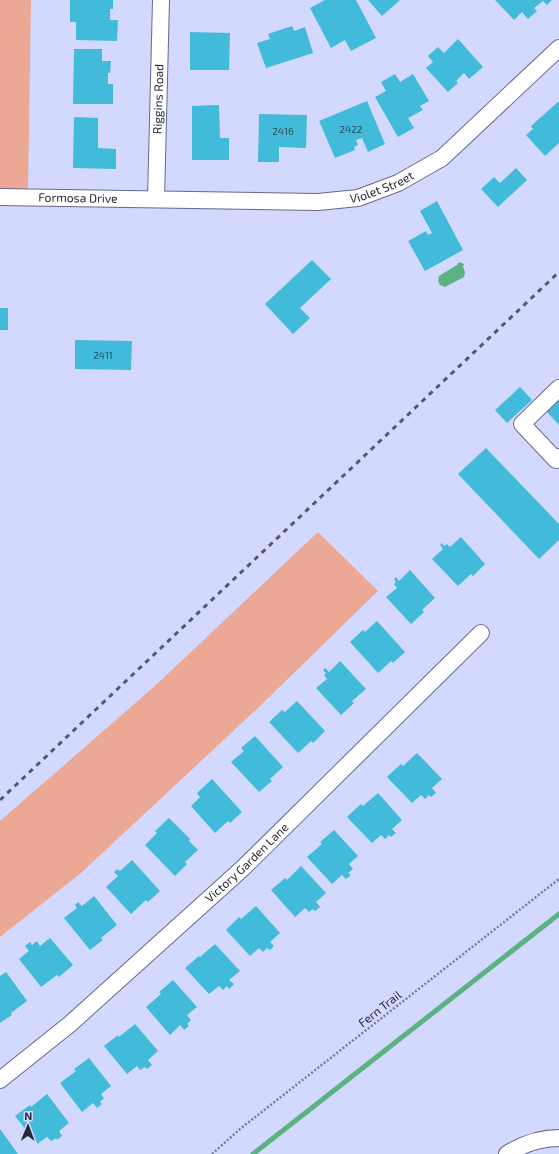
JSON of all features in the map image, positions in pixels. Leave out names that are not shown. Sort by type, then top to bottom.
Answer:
[{"type":"street","name":"Riggins Road","points":[[156,199],[161,0]]},
{"type":"street","name":"Violet Street","points":[[156,199],[318,202],[365,196],[398,183],[442,158],[559,48]]},
{"type":"street","name":"Formosa Drive","points":[[0,197],[156,199]]},
{"type":"street","points":[[559,388],[522,424],[556,460],[559,457]]},
{"type":"street","name":"Victory Garden Lane","points":[[0,1080],[70,1024],[243,868],[481,633]]},
{"type":"street","points":[[507,1154],[520,1146],[540,1140],[559,1138]]},
{"type":"path","name":"Fern Trail","points":[[212,1154],[240,1130],[559,879]]},
{"type":"shaded area","points":[[0,0],[31,0],[28,192],[0,192]]},
{"type":"shaded area","points":[[459,262],[464,264],[464,277],[445,287],[440,285],[438,281],[439,276],[457,265]]},
{"type":"shaded area","points":[[318,532],[378,591],[258,708],[81,873],[0,937],[0,821],[156,685]]},
{"type":"building","points":[[70,0],[113,0],[113,9],[110,9],[110,20],[118,20],[117,41],[76,40],[76,22],[70,22]]},
{"type":"building","points":[[325,0],[356,0],[376,38],[351,51],[345,40],[331,48],[310,8]]},
{"type":"building","points":[[368,0],[400,0],[382,16]]},
{"type":"building","points":[[495,0],[552,0],[547,5],[543,1],[534,8],[537,11],[528,19],[522,12],[514,20]]},
{"type":"building","points":[[292,26],[294,31],[305,27],[313,53],[266,68],[257,43],[270,39],[268,34]]},
{"type":"building","points":[[190,32],[230,33],[229,70],[190,70]]},
{"type":"building","points":[[458,39],[483,67],[469,79],[464,73],[456,81],[458,83],[448,92],[426,68],[433,62],[428,56],[438,47],[444,53]]},
{"type":"building","points":[[74,49],[102,49],[102,61],[111,61],[110,73],[108,73],[108,84],[113,84],[113,104],[73,104]]},
{"type":"building","points":[[395,74],[400,82],[413,74],[429,101],[420,106],[423,110],[408,118],[414,128],[398,137],[375,97],[386,91],[381,82]]},
{"type":"building","points":[[367,101],[385,144],[368,152],[362,138],[356,140],[358,145],[354,147],[355,150],[335,158],[319,121]]},
{"type":"building","points":[[559,101],[559,143],[545,156],[526,135],[533,129],[531,126]]},
{"type":"building","points":[[219,105],[220,138],[229,138],[229,160],[192,160],[192,106]]},
{"type":"building","points":[[259,114],[307,115],[306,148],[279,147],[279,162],[258,162]]},
{"type":"building","points":[[74,117],[98,118],[98,148],[116,149],[116,169],[73,168]]},
{"type":"building","points":[[516,168],[527,180],[498,207],[481,189],[494,177],[500,183]]},
{"type":"building","points":[[437,201],[463,250],[425,271],[408,241],[426,231],[428,235],[432,233],[420,211]]},
{"type":"building","points":[[312,260],[331,279],[300,308],[310,318],[293,334],[265,304]]},
{"type":"building","points":[[0,308],[8,308],[8,330],[0,330]]},
{"type":"building","points":[[75,340],[132,341],[131,370],[75,369]]},
{"type":"building","points":[[520,387],[532,400],[507,423],[495,410]]},
{"type":"building","points":[[559,398],[559,425],[546,411]]},
{"type":"building","points":[[486,448],[559,524],[559,540],[539,559],[458,474]]},
{"type":"building","points":[[461,537],[485,564],[473,576],[471,574],[458,586],[432,559],[443,549],[440,545],[442,543],[444,546],[447,544],[450,547]]},
{"type":"building","points":[[410,570],[435,598],[422,610],[424,612],[411,624],[386,597],[397,588],[394,584],[396,582],[394,579],[396,577],[399,581]]},
{"type":"building","points":[[377,621],[405,652],[393,663],[391,661],[378,673],[350,642],[363,630],[365,632]]},
{"type":"building","points":[[340,661],[366,689],[352,701],[354,703],[341,715],[316,688],[327,679],[324,675],[326,673],[323,670],[325,668],[329,672]]},
{"type":"building","points":[[297,701],[325,731],[313,743],[311,741],[298,753],[269,722],[282,710],[285,712]]},
{"type":"building","points":[[255,736],[283,767],[270,779],[272,781],[259,792],[231,762],[244,751],[241,748]]},
{"type":"building","points":[[417,753],[442,779],[432,788],[436,793],[431,797],[429,795],[425,799],[421,795],[412,803],[387,777],[401,764],[403,766]]},
{"type":"building","points":[[212,779],[242,812],[230,823],[228,821],[215,833],[191,806],[200,797],[197,793]]},
{"type":"building","points":[[378,793],[402,820],[392,829],[396,833],[391,837],[389,835],[385,839],[381,835],[372,843],[347,817],[361,804],[363,806]]},
{"type":"building","points":[[169,818],[190,839],[189,841],[198,850],[185,862],[187,864],[175,876],[145,845],[157,833],[155,831]]},
{"type":"building","points":[[334,830],[358,856],[349,864],[353,869],[348,873],[351,875],[346,879],[342,875],[332,884],[307,857],[322,844],[320,842]]},
{"type":"building","points":[[132,860],[160,891],[148,902],[146,900],[131,914],[106,887],[118,876],[114,872],[118,869],[120,871]]},
{"type":"building","points":[[301,866],[326,893],[316,902],[320,907],[315,911],[313,909],[309,912],[305,908],[295,917],[271,890],[285,878],[287,880]]},
{"type":"building","points":[[94,896],[117,925],[101,938],[103,940],[90,950],[64,918],[77,908],[75,905],[78,902],[82,906]]},
{"type":"building","points":[[256,906],[280,933],[270,942],[274,946],[270,950],[267,948],[263,952],[259,948],[250,956],[226,930],[239,917],[241,919]]},
{"type":"building","points":[[50,938],[73,965],[59,977],[57,975],[41,987],[19,959],[29,951],[25,946],[30,942],[32,945],[37,941],[40,946]]},
{"type":"building","points":[[215,944],[240,971],[229,980],[234,984],[229,989],[227,986],[223,990],[219,986],[209,994],[185,968]]},
{"type":"building","points":[[6,972],[27,1001],[11,1013],[12,1015],[0,1023],[0,976]]},
{"type":"building","points":[[173,980],[197,1007],[187,1015],[191,1020],[187,1024],[189,1026],[184,1030],[180,1025],[170,1035],[146,1007],[161,994],[159,992]]},
{"type":"building","points":[[135,1024],[158,1051],[148,1060],[152,1065],[147,1069],[145,1067],[140,1070],[137,1066],[127,1074],[104,1046],[118,1035],[119,1037]]},
{"type":"building","points":[[89,1058],[111,1086],[101,1094],[104,1098],[100,1102],[102,1104],[97,1108],[93,1103],[82,1112],[60,1083],[76,1071],[74,1069]]},
{"type":"building","points":[[47,1094],[69,1123],[59,1131],[62,1136],[57,1140],[56,1138],[51,1141],[47,1137],[37,1144],[15,1116],[30,1105],[31,1107]]},
{"type":"building","points":[[0,1129],[18,1154],[0,1154]]},
{"type":"waterway","points":[[253,1154],[559,914]]},
{"type":"railway","points":[[0,800],[559,272]]}]
